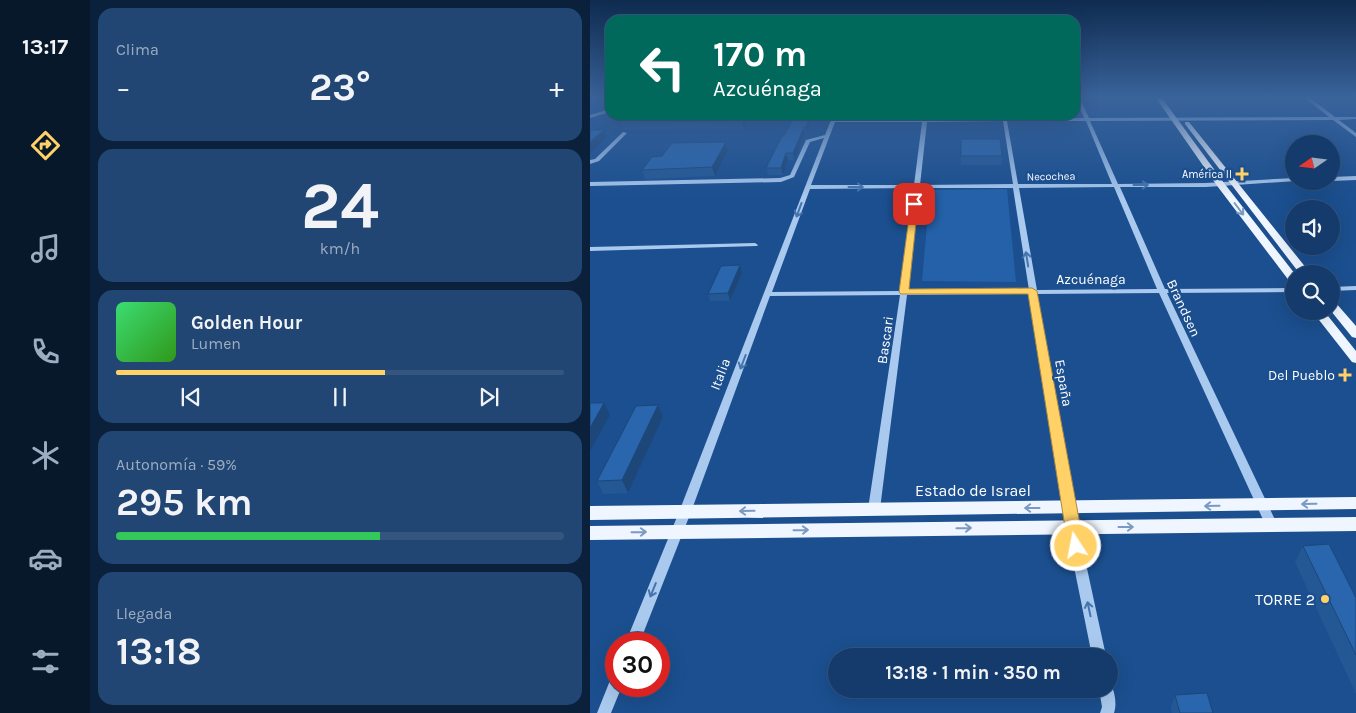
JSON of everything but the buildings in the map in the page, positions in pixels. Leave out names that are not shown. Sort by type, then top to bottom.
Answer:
[{"type":"main road","points":[[1188,131],[1221,184],[1285,268]]},
{"type":"main road","points":[[1190,131],[1299,265]]},
{"type":"main road","points":[[1340,315],[1356,334]]},
{"type":"main road","points":[[1325,320],[1356,359]]},
{"type":"main road","name":"Estado de Israel","points":[[590,513],[1356,503]]},
{"type":"main road","points":[[590,533],[1356,524]]},
{"type":"street","name":"Italia","points":[[637,632],[685,512],[829,131]]},
{"type":"street","name":"Bascari","points":[[874,509],[904,292],[923,131]]},
{"type":"street","name":"España","points":[[1006,131],[1072,527],[1097,648]]},
{"type":"street","name":"Brandsen","points":[[1092,131],[1162,291],[1272,526]]},
{"type":"street","points":[[590,162],[597,160],[625,133]]},
{"type":"street","points":[[590,184],[781,180],[792,176],[808,141],[827,136]]},
{"type":"street","points":[[1340,179],[1356,178]]},
{"type":"street","name":"Necochea","points":[[808,187],[1016,187],[1221,184],[1285,180]]},
{"type":"street","points":[[590,249],[755,245]]},
{"type":"street","points":[[1340,289],[1356,288]]},
{"type":"street","name":"Azcuénaga","points":[[768,294],[1285,290]]},
{"type":"street","points":[[604,713],[610,697]]},
{"type":"street","points":[[1107,713],[1109,707],[1108,698]]},
{"type":"shaded area","points":[[1007,189],[1016,282],[922,281],[930,190]]},
{"type":"place","name":"América II","points":[[1242,174]]},
{"type":"place","name":"Del Pueblo","points":[[1345,375]]},
{"type":"place","name":"TORRE 2","points":[[1325,599]]},
{"type":"route","points":[[914,204],[904,292],[1032,291],[1076,546]]}]
